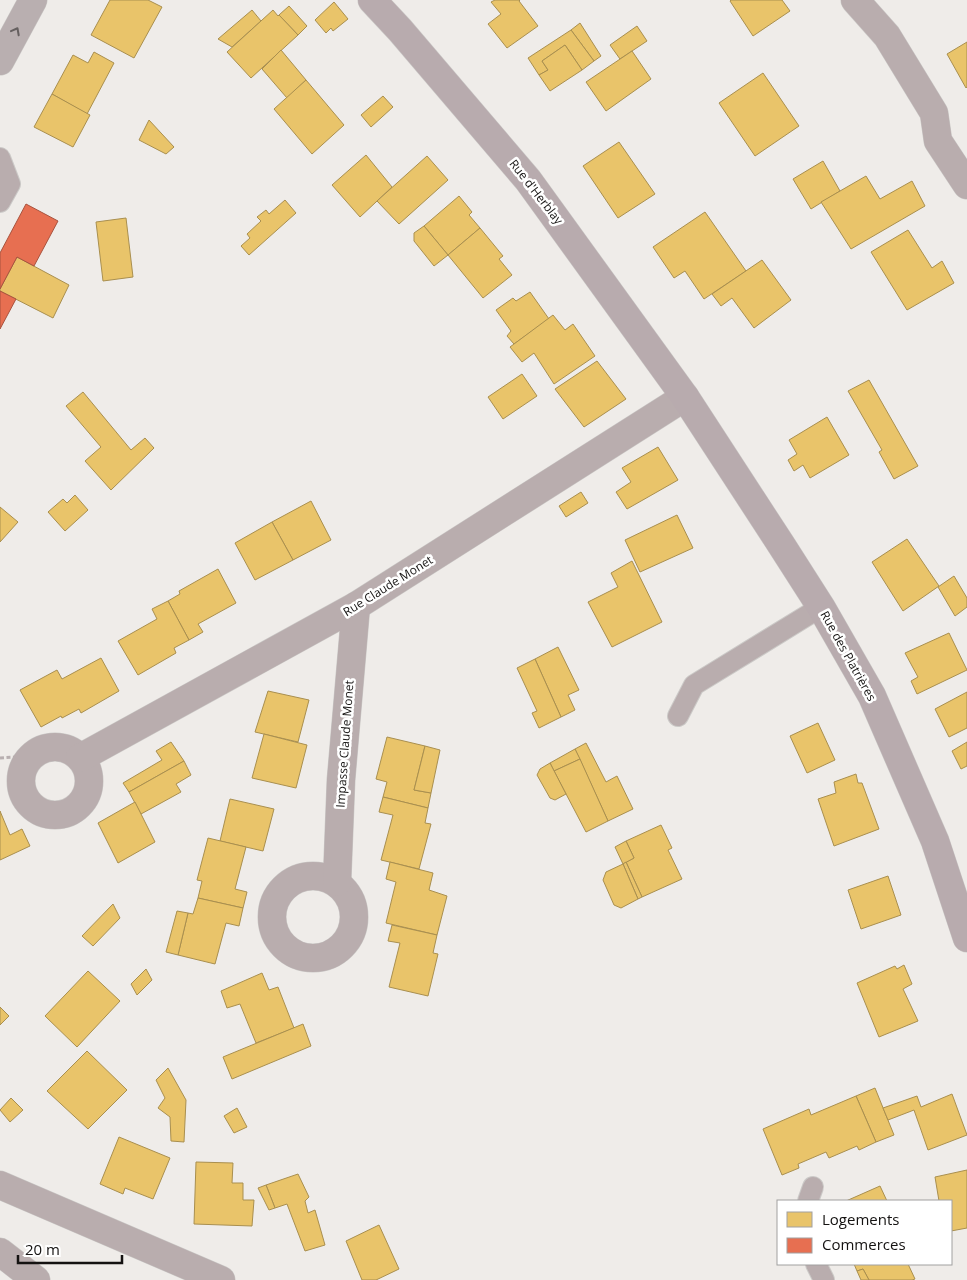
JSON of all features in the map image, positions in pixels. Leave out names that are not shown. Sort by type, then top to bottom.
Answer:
[{"type":"main road","points":[[0,61],[33,0]]},
{"type":"main road","name":"Rue d'Herblay","points":[[372,0],[400,30],[528,180],[685,397]]},
{"type":"main road","name":"Rue des Platrières","points":[[685,397],[821,608],[872,696],[935,841],[967,938]]},
{"type":"street","points":[[856,0],[887,36],[934,113],[938,140],[967,185]]},
{"type":"street","name":"Rue Claude Monet","points":[[80,758],[356,606],[685,397]]},
{"type":"street","name":"Impasse Claude Monet","points":[[337,882],[341,780],[356,606]]},
{"type":"street","points":[[50,747],[61,747],[72,751],[80,758],[86,767],[89,779],[88,791],[83,802],[74,810],[64,815],[52,816],[40,813],[30,806],[23,797],[20,775],[24,765],[31,756],[40,750],[50,747]]},
{"type":"street","points":[[0,1185],[221,1280]]},
{"type":"street","points":[[0,1252],[36,1280]]},
{"type":"lane","points":[[0,158],[10,184],[0,202]]},
{"type":"lane","points":[[678,716],[694,685],[821,608]]},
{"type":"lane","points":[[816,1265],[824,1280]]},
{"type":"path","points":[[0,758],[31,756]]},
{"type":"building: Logements","points":[[110,0],[148,0],[162,7],[134,58],[91,35]]},
{"type":"building: Logements","points":[[495,0],[520,0],[538,26],[507,48],[488,24],[501,14],[491,2]]},
{"type":"building: Logements","points":[[731,0],[782,0],[790,11],[753,36]]},
{"type":"building: Logements","points":[[334,2],[348,19],[333,31],[331,28],[326,33],[315,20]]},
{"type":"building: Logements","points":[[289,6],[307,26],[298,35],[279,15]]},
{"type":"building: Logements","points":[[252,10],[261,21],[232,47],[218,39]]},
{"type":"building: Logements","points":[[273,10],[298,35],[251,78],[227,52]]},
{"type":"building: Logements","points":[[580,23],[601,56],[594,61],[571,30]]},
{"type":"building: Logements","points":[[637,26],[647,41],[620,59],[610,45]]},
{"type":"building: Logements","points":[[571,30],[594,61],[582,70],[565,45],[542,61],[548,70],[539,75],[528,58]]},
{"type":"building: Logements","points":[[967,42],[967,87],[966,88],[947,54]]},
{"type":"building: Logements","points":[[565,45],[582,70],[550,91],[539,75],[548,70],[542,61]]},
{"type":"building: Logements","points":[[281,50],[306,80],[287,98],[262,69]]},
{"type":"building: Logements","points":[[632,51],[651,79],[606,111],[586,82]]},
{"type":"building: Logements","points":[[94,52],[114,63],[87,114],[52,94],[73,55],[88,63]]},
{"type":"building: Logements","points":[[763,73],[799,126],[755,156],[719,103]]},
{"type":"building: Logements","points":[[306,80],[344,125],[312,154],[274,109]]},
{"type":"building: Logements","points":[[52,94],[90,115],[73,147],[34,127]]},
{"type":"building: Logements","points":[[383,96],[393,107],[371,127],[361,115]]},
{"type":"building: Logements","points":[[149,120],[174,147],[166,154],[139,140]]},
{"type":"building: Logements","points":[[619,142],[655,194],[618,218],[583,166]]},
{"type":"building: Logements","points":[[366,155],[392,187],[360,217],[332,185]]},
{"type":"building: Logements","points":[[427,156],[448,180],[399,224],[377,201]]},
{"type":"building: Logements","points":[[823,161],[840,191],[811,209],[793,179]]},
{"type":"building: Logements","points":[[866,176],[880,199],[912,181],[925,206],[851,249],[821,202]]},
{"type":"building: Logements","points":[[459,196],[472,212],[469,215],[480,228],[448,255],[424,226]]},
{"type":"building: Logements","points":[[285,200],[296,213],[249,255],[241,246],[250,238],[247,234],[261,221],[257,217],[266,210],[269,214]]},
{"type":"building: Logements","points":[[705,212],[746,271],[704,299],[685,271],[674,278],[653,247]]},
{"type":"building: Logements","points":[[126,218],[133,277],[103,281],[96,222]]},
{"type":"building: Logements","points":[[424,226],[448,255],[434,266],[414,241],[414,233]]},
{"type":"building: Logements","points":[[480,228],[503,256],[499,259],[512,275],[483,298],[448,255]]},
{"type":"building: Logements","points":[[908,230],[932,268],[942,261],[954,283],[907,310],[871,252]]},
{"type":"building: Logements","points":[[17,257],[69,285],[53,318],[0,291]]},
{"type":"building: Logements","points":[[762,260],[791,300],[754,328],[732,298],[721,306],[712,294]]},
{"type":"building: Logements","points":[[530,292],[549,319],[514,344],[507,336],[511,331],[496,310],[513,298],[516,301]]},
{"type":"building: Logements","points":[[553,315],[565,330],[573,324],[595,356],[554,384],[534,353],[522,362],[510,347]]},
{"type":"building: Logements","points":[[597,361],[626,399],[584,427],[555,389]]},
{"type":"building: Logements","points":[[522,374],[537,396],[503,419],[488,397]]},
{"type":"building: Logements","points":[[869,380],[918,466],[894,479],[879,452],[882,450],[848,391]]},
{"type":"building: Logements","points":[[83,392],[131,450],[145,438],[154,448],[111,490],[85,461],[101,447],[66,406]]},
{"type":"building: Logements","points":[[827,417],[849,455],[810,478],[803,465],[794,471],[788,460],[797,454],[789,440]]},
{"type":"building: Logements","points":[[658,447],[678,480],[627,509],[616,492],[631,482],[622,468]]},
{"type":"building: Logements","points":[[581,492],[588,503],[566,517],[559,506]]},
{"type":"building: Logements","points":[[75,495],[88,510],[65,531],[48,512],[63,499],[67,503]]},
{"type":"building: Logements","points":[[311,501],[331,540],[293,560],[272,522]]},
{"type":"building: Logements","points":[[0,507],[18,522],[0,542]]},
{"type":"building: Logements","points":[[677,515],[693,548],[640,572],[625,540]]},
{"type":"building: Logements","points":[[272,522],[293,560],[255,580],[235,543]]},
{"type":"building: Logements","points":[[907,539],[939,586],[903,611],[872,562]]},
{"type":"building: Logements","points":[[632,561],[662,622],[612,647],[588,602],[618,587],[611,573]]},
{"type":"building: Logements","points":[[218,569],[236,603],[198,624],[203,632],[189,640],[168,601],[180,594],[179,591]]},
{"type":"building: Logements","points":[[954,576],[967,598],[967,607],[955,616],[938,587]]},
{"type":"building: Logements","points":[[168,601],[189,640],[174,648],[176,653],[138,675],[118,641],[157,619],[152,609]]},
{"type":"building: Logements","points":[[949,633],[967,670],[917,694],[911,681],[918,677],[905,653]]},
{"type":"building: Logements","points":[[558,647],[579,690],[568,695],[575,710],[561,717],[535,659]]},
{"type":"building: Logements","points":[[101,658],[119,691],[81,713],[79,709],[41,727],[20,690],[57,670],[62,679]]},
{"type":"building: Logements","points":[[535,659],[561,717],[539,728],[532,713],[537,711],[517,668]]},
{"type":"building: Logements","points":[[268,691],[309,700],[298,742],[255,732]]},
{"type":"building: Logements","points":[[967,692],[967,728],[949,737],[935,709]]},
{"type":"building: Logements","points":[[818,723],[835,760],[807,773],[790,736]]},
{"type":"building: Logements","points":[[264,734],[307,745],[296,788],[252,778]]},
{"type":"building: Logements","points":[[387,737],[425,746],[414,790],[431,793],[428,808],[383,797],[387,782],[376,779]]},
{"type":"building: Logements","points":[[171,742],[184,761],[129,792],[123,783],[162,760],[156,751]]},
{"type":"building: Logements","points":[[967,742],[967,766],[961,769],[952,751]]},
{"type":"building: Logements","points":[[586,743],[606,782],[617,776],[633,809],[608,821],[575,749]]},
{"type":"building: Logements","points":[[425,746],[440,750],[431,793],[414,790]]},
{"type":"building: Logements","points":[[575,749],[580,759],[554,771],[550,763]]},
{"type":"building: Logements","points":[[580,759],[608,821],[586,832],[554,771]]},
{"type":"building: Logements","points":[[184,761],[191,775],[176,784],[181,792],[141,814],[129,792]]},
{"type":"building: Logements","points":[[550,763],[566,794],[555,800],[550,798],[537,775],[540,769]]},
{"type":"building: Logements","points":[[856,774],[858,783],[862,783],[879,829],[834,846],[818,799],[836,793],[834,782]]},
{"type":"building: Logements","points":[[383,797],[428,808],[425,823],[431,824],[419,869],[381,860],[393,815],[379,812]]},
{"type":"building: Logements","points":[[230,799],[274,809],[263,851],[220,841]]},
{"type":"building: Logements","points":[[135,802],[155,842],[118,863],[98,823]]},
{"type":"building: Logements","points":[[0,811],[10,835],[22,829],[30,846],[0,860]]},
{"type":"building: Logements","points":[[661,825],[672,848],[668,850],[682,879],[642,897],[626,862],[634,858],[626,841]]},
{"type":"building: Logements","points":[[208,838],[246,847],[235,889],[247,892],[243,908],[198,898],[202,881],[197,880]]},
{"type":"building: Logements","points":[[626,841],[634,858],[623,864],[615,847]]},
{"type":"building: Logements","points":[[390,862],[433,873],[429,890],[447,896],[437,935],[386,923],[396,882],[386,879]]},
{"type":"building: Logements","points":[[626,862],[642,897],[638,899],[623,864]]},
{"type":"building: Logements","points":[[623,864],[638,899],[621,908],[614,905],[603,880],[606,872]]},
{"type":"building: Logements","points":[[888,876],[901,915],[861,929],[848,890]]},
{"type":"building: Logements","points":[[198,898],[243,908],[239,926],[226,923],[215,964],[178,955],[188,913],[193,914]]},
{"type":"building: Logements","points":[[113,904],[120,918],[93,946],[82,936]]},
{"type":"building: Logements","points":[[177,911],[188,913],[178,955],[166,952]]},
{"type":"building: Logements","points":[[392,925],[437,935],[433,953],[438,954],[428,996],[389,987],[400,943],[388,941]]},
{"type":"building: Logements","points":[[904,965],[912,984],[903,989],[918,1021],[879,1037],[857,983],[895,966],[897,969]]},
{"type":"building: Logements","points":[[146,969],[152,980],[137,995],[131,984]]},
{"type":"building: Logements","points":[[88,971],[120,1001],[77,1047],[45,1016]]},
{"type":"building: Logements","points":[[262,973],[269,990],[278,987],[294,1028],[256,1043],[240,1004],[227,1008],[221,991]]},
{"type":"building: Logements","points":[[0,1007],[9,1016],[0,1025]]},
{"type":"building: Logements","points":[[303,1024],[311,1046],[232,1079],[223,1057]]},
{"type":"building: Logements","points":[[87,1051],[127,1090],[88,1129],[47,1091]]},
{"type":"building: Logements","points":[[168,1068],[186,1100],[184,1142],[171,1141],[170,1117],[158,1108],[165,1098],[156,1080]]},
{"type":"building: Logements","points":[[875,1088],[894,1135],[876,1142],[856,1096]]},
{"type":"building: Logements","points":[[952,1094],[967,1135],[928,1150],[914,1110],[888,1120],[883,1108],[917,1096],[921,1107]]},
{"type":"building: Logements","points":[[856,1096],[876,1142],[859,1150],[857,1146],[829,1158],[826,1152],[798,1164],[799,1168],[782,1175],[763,1129],[809,1109],[811,1115]]},
{"type":"building: Logements","points":[[11,1098],[23,1110],[10,1122],[0,1110]]},
{"type":"building: Logements","points":[[237,1108],[247,1127],[234,1133],[224,1116]]},
{"type":"building: Logements","points":[[119,1137],[170,1158],[153,1199],[125,1188],[123,1194],[100,1184]]},
{"type":"building: Logements","points":[[196,1162],[233,1163],[232,1183],[243,1183],[243,1200],[254,1200],[252,1226],[194,1224]]},
{"type":"building: Logements","points":[[967,1170],[967,1228],[952,1231],[952,1200],[939,1200],[935,1177]]},
{"type":"building: Logements","points":[[298,1174],[309,1197],[305,1201],[308,1213],[315,1210],[325,1245],[305,1251],[287,1204],[275,1208],[266,1185]]},
{"type":"building: Logements","points":[[266,1185],[275,1208],[269,1210],[258,1188]]},
{"type":"building: Logements","points":[[880,1186],[887,1200],[848,1200]]},
{"type":"building: Logements","points":[[379,1225],[399,1269],[376,1280],[362,1280],[346,1241]]},
{"type":"building: Logements","points":[[854,1265],[908,1265],[915,1279],[869,1280],[863,1269],[857,1271]]},
{"type":"building: Logements","points":[[863,1269],[869,1280],[861,1280],[857,1271]]},
{"type":"building: Commerces","points":[[26,204],[58,221],[34,266],[17,257],[0,289],[0,253]]},
{"type":"building: Commerces","points":[[0,291],[16,299],[0,329]]}]
